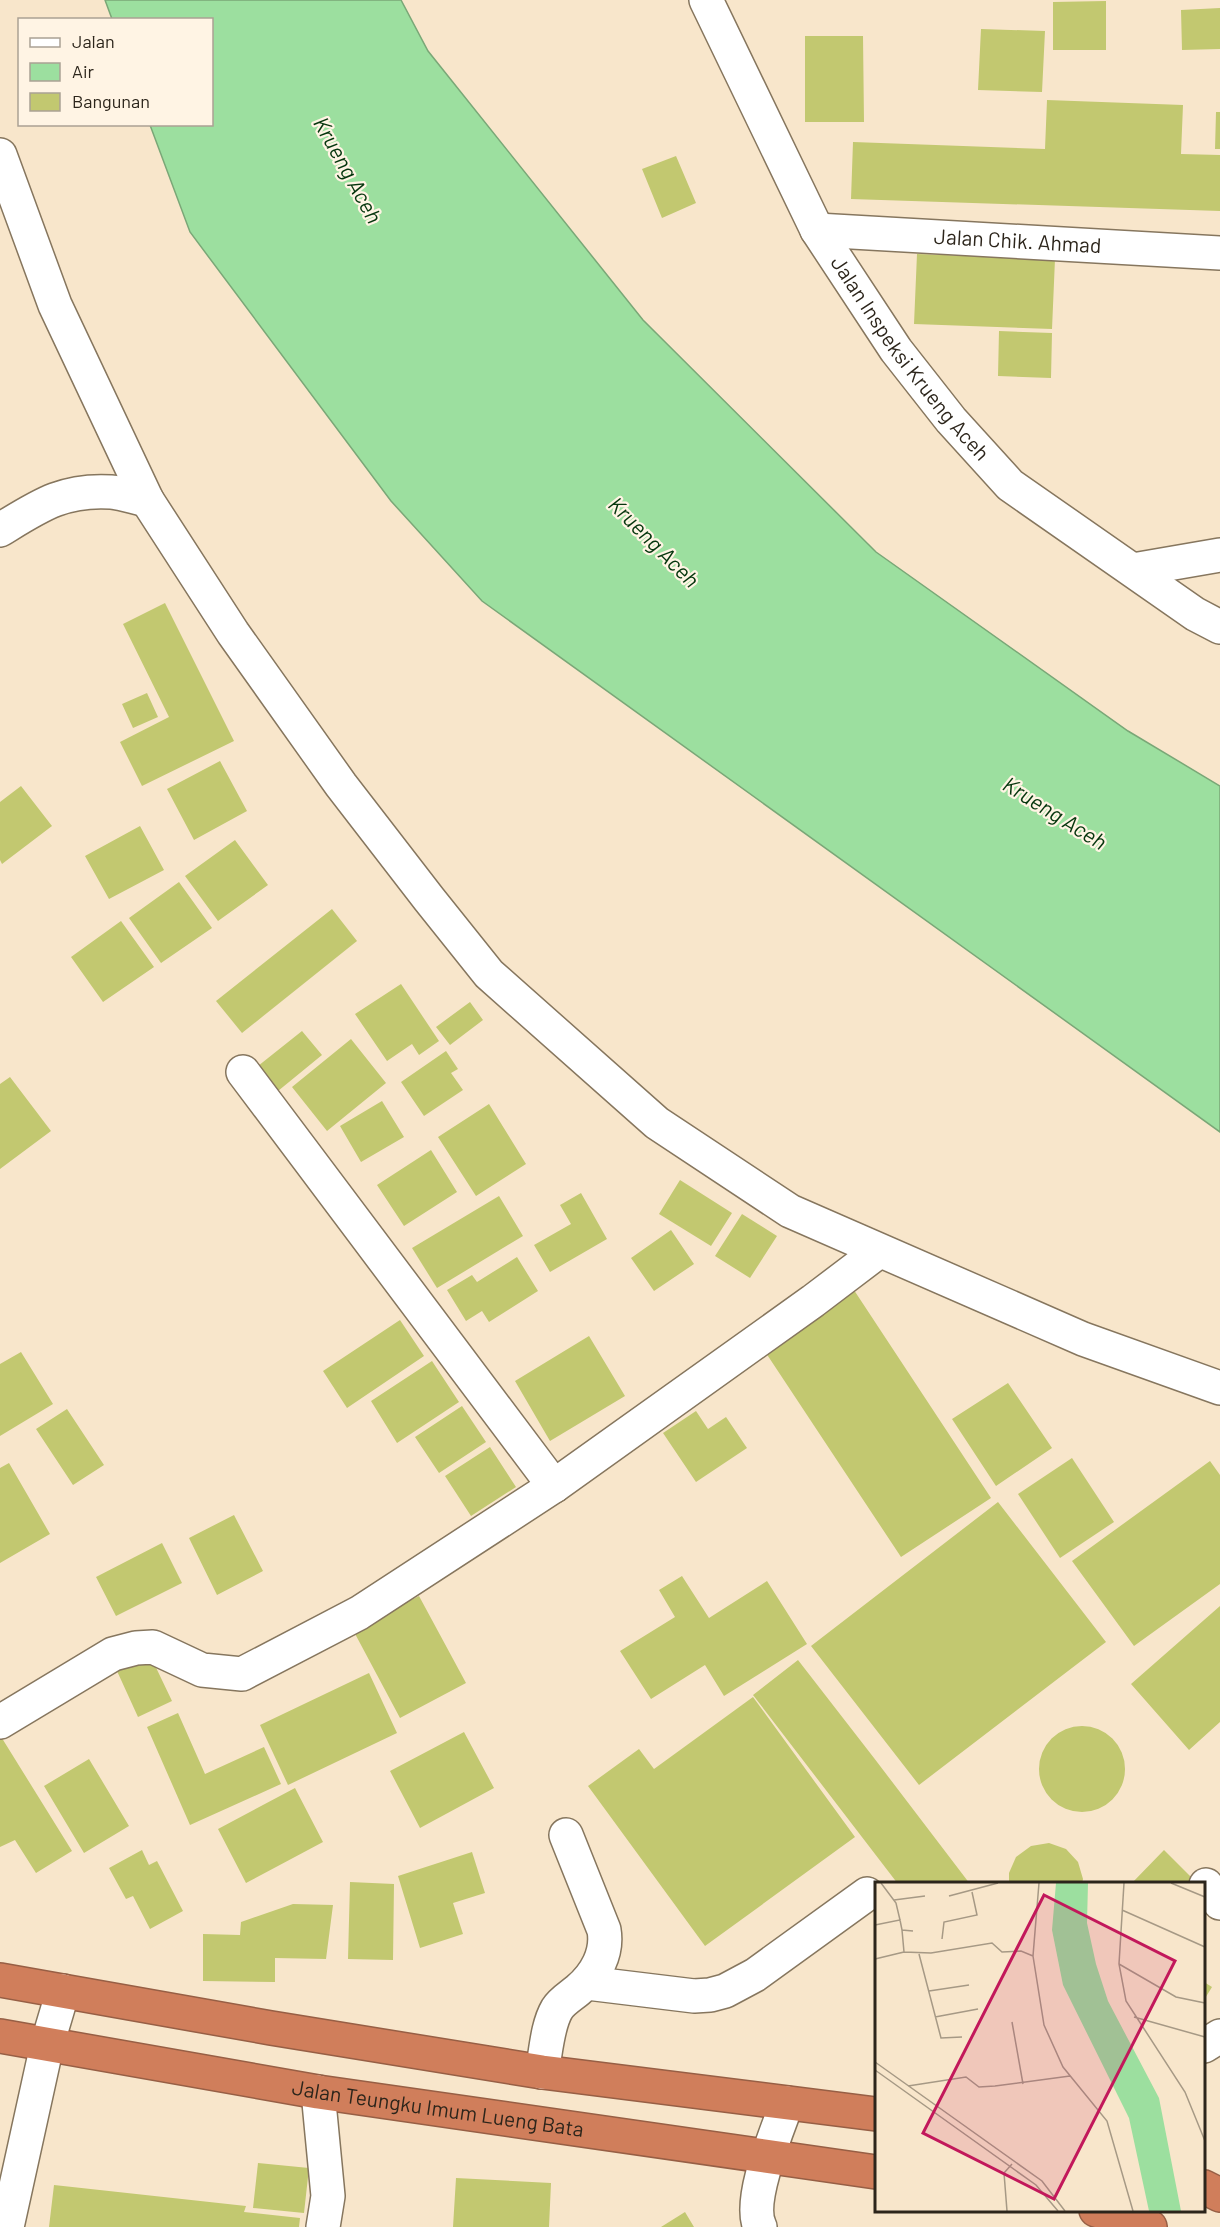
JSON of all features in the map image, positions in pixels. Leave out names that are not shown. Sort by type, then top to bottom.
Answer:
[{"type":"highway","points":[[0,1980],[271,2028],[542,2072],[875,2114]]},
{"type":"highway","name":"Jalan Teungku Imum Lueng Bata","points":[[0,2036],[318,2092],[875,2172]]},
{"type":"highway","points":[[1205,2188],[1220,2195]]},
{"type":"highway","points":[[1099,2212],[1150,2227]]},
{"type":"street","name":"Jalan Inspeksi Krueng Aceh","points":[[706,0],[817,230],[897,350],[951,420],[1010,485],[1195,614],[1220,627]]},
{"type":"street","points":[[0,155],[55,305],[147,501],[233,633],[341,785],[489,974],[657,1123],[790,1211],[1083,1339],[1220,1388]]},
{"type":"street","name":"Jalan Chik. Ahmad","points":[[817,230],[1220,253]]},
{"type":"street","points":[[0,530],[42,504],[74,493],[113,492],[147,501]]},
{"type":"street","points":[[1133,570],[1220,555]]},
{"type":"street","points":[[243,1072],[554,1486]]},
{"type":"street","points":[[0,1722],[113,1654],[136,1648],[153,1647],[202,1670],[242,1674],[359,1613],[554,1486],[879,1251]]},
{"type":"street","points":[[542,2072],[552,2019],[559,2006],[586,1983],[605,1954],[604,1930],[566,1835]]},
{"type":"street","points":[[586,1983],[694,1996],[725,1991],[755,1975],[867,1894]]},
{"type":"street","points":[[7,2227],[47,2045],[63,1991]]},
{"type":"street","points":[[1205,2045],[1220,2036]]},
{"type":"street","points":[[318,2092],[328,2196],[323,2227]]},
{"type":"street","points":[[760,2227],[757,2221],[758,2190],[787,2103]]},
{"type":"water","name":"Krueng Aceh","points":[[105,0],[401,0],[428,51],[643,320],[876,552],[1128,731],[1220,786],[1220,1132],[482,601],[391,501],[190,232],[150,126],[213,126],[213,18],[112,18]]},
{"type":"building","points":[[1106,1],[1106,50],[1053,50],[1053,2]]},
{"type":"building","points":[[1220,8],[1220,49],[1182,50],[1181,10]]},
{"type":"building","points":[[981,29],[1045,31],[1042,92],[978,90]]},
{"type":"building","points":[[805,36],[863,36],[864,122],[805,122]]},
{"type":"building","points":[[1047,100],[1183,105],[1181,154],[1220,155],[1220,211],[851,199],[853,142],[1045,149]]},
{"type":"building","points":[[1216,112],[1220,112],[1220,149],[1215,149]]},
{"type":"building","points":[[676,156],[696,203],[662,218],[642,169]]},
{"type":"building","points":[[917,254],[1055,259],[1052,329],[914,324]]},
{"type":"building","points":[[999,331],[1052,333],[1051,378],[998,376]]},
{"type":"building","points":[[165,603],[234,741],[142,786],[120,742],[169,717],[123,624]]},
{"type":"building","points":[[147,693],[158,717],[133,728],[122,704]]},
{"type":"building","points":[[220,761],[247,811],[194,840],[167,789]]},
{"type":"building","points":[[21,786],[52,826],[2,864],[0,860],[0,802]]},
{"type":"building","points":[[140,826],[164,870],[109,899],[85,856]]},
{"type":"building","points":[[235,840],[268,885],[218,921],[185,876]]},
{"type":"building","points":[[179,882],[212,928],[161,963],[129,918]]},
{"type":"building","points":[[332,909],[357,941],[242,1033],[216,1001]]},
{"type":"building","points":[[121,921],[154,967],[103,1002],[71,957]]},
{"type":"building","points":[[401,984],[439,1041],[419,1055],[412,1044],[387,1061],[355,1014]]},
{"type":"building","points":[[470,1002],[483,1020],[450,1045],[436,1027]]},
{"type":"building","points":[[302,1031],[322,1055],[278,1091],[258,1066]]},
{"type":"building","points":[[351,1039],[386,1083],[327,1131],[292,1087]]},
{"type":"building","points":[[446,1051],[458,1069],[451,1073],[463,1090],[424,1116],[401,1082]]},
{"type":"building","points":[[10,1077],[51,1131],[0,1169],[0,1084]]},
{"type":"building","points":[[382,1101],[404,1137],[361,1162],[340,1126]]},
{"type":"building","points":[[489,1104],[526,1164],[476,1196],[438,1137]]},
{"type":"building","points":[[431,1150],[457,1192],[404,1226],[377,1185]]},
{"type":"building","points":[[680,1180],[732,1213],[711,1246],[659,1214]]},
{"type":"building","points":[[581,1193],[607,1239],[550,1272],[534,1245],[571,1224],[560,1205]]},
{"type":"building","points":[[499,1196],[523,1236],[437,1288],[412,1248]]},
{"type":"building","points":[[742,1214],[777,1236],[750,1278],[715,1256]]},
{"type":"building","points":[[671,1230],[694,1264],[654,1291],[631,1258]]},
{"type":"building","points":[[517,1257],[538,1291],[489,1322],[482,1311],[466,1321],[447,1290],[472,1275],[477,1282]]},
{"type":"building","points":[[848,1281],[991,1498],[901,1557],[758,1341]]},
{"type":"building","points":[[400,1320],[424,1356],[347,1408],[323,1371]]},
{"type":"building","points":[[589,1336],[625,1396],[550,1441],[515,1381]]},
{"type":"building","points":[[21,1352],[53,1404],[0,1436],[0,1364]]},
{"type":"building","points":[[432,1361],[459,1402],[397,1443],[371,1401]]},
{"type":"building","points":[[1008,1383],[1052,1448],[996,1486],[952,1419]]},
{"type":"building","points":[[462,1406],[486,1442],[439,1473],[415,1437]]},
{"type":"building","points":[[67,1409],[104,1465],[73,1485],[36,1429]]},
{"type":"building","points":[[696,1411],[708,1429],[726,1417],[747,1448],[696,1482],[663,1433]]},
{"type":"building","points":[[490,1447],[516,1487],[471,1516],[445,1476]]},
{"type":"building","points":[[1072,1458],[1114,1522],[1060,1558],[1018,1494]]},
{"type":"building","points":[[1210,1461],[1220,1475],[1220,1584],[1134,1646],[1072,1561]]},
{"type":"building","points":[[9,1463],[50,1534],[0,1563],[0,1468]]},
{"type":"building","points":[[998,1502],[1106,1642],[919,1785],[811,1646]]},
{"type":"building","points":[[234,1515],[263,1571],[217,1595],[189,1538]]},
{"type":"building","points":[[162,1543],[182,1583],[116,1616],[96,1577]]},
{"type":"building","points":[[682,1576],[709,1618],[767,1581],[807,1644],[724,1696],[705,1665],[651,1699],[620,1651],[675,1617],[659,1590]]},
{"type":"building","points":[[419,1596],[466,1683],[400,1718],[353,1630]]},
{"type":"building","points":[[1220,1606],[1220,1722],[1189,1750],[1131,1684]]},
{"type":"building","points":[[150,1655],[172,1701],[138,1717],[117,1671]]},
{"type":"building","points":[[798,1660],[968,1882],[896,1882],[753,1695]]},
{"type":"building","points":[[369,1673],[397,1733],[288,1785],[260,1725]]},
{"type":"building","points":[[753,1697],[855,1837],[705,1946],[588,1786],[639,1749],[654,1769]]},
{"type":"building","points":[[178,1713],[205,1774],[264,1747],[281,1784],[190,1825],[147,1727]]},
{"type":"building","points":[[1074,1726],[1090,1726],[1113,1738],[1122,1752],[1125,1769],[1122,1786],[1113,1800],[1090,1812],[1074,1812],[1058,1805],[1046,1793],[1039,1777],[1039,1761],[1046,1745],[1058,1733]]},
{"type":"building","points":[[464,1732],[494,1788],[420,1828],[390,1771]]},
{"type":"building","points":[[0,1735],[72,1851],[36,1873],[15,1840],[0,1847]]},
{"type":"building","points":[[89,1759],[129,1826],[84,1853],[44,1786]]},
{"type":"building","points":[[295,1788],[323,1842],[246,1883],[218,1829]]},
{"type":"building","points":[[1049,1843],[1066,1849],[1078,1862],[1082,1882],[1009,1882],[1009,1873],[1016,1857],[1031,1846]]},
{"type":"building","points":[[142,1850],[149,1865],[157,1861],[183,1911],[150,1929],[133,1896],[126,1899],[109,1868]]},
{"type":"building","points":[[1164,1850],[1196,1882],[1133,1882]]},
{"type":"building","points":[[472,1852],[485,1893],[453,1903],[463,1934],[420,1948],[398,1876]]},
{"type":"building","points":[[350,1882],[394,1884],[393,1960],[348,1959]]},
{"type":"building","points":[[293,1904],[333,1905],[326,1959],[275,1958],[275,1982],[203,1981],[203,1934],[240,1935],[241,1922]]},
{"type":"building","points":[[1205,1983],[1212,1987],[1205,1998]]},
{"type":"building","points":[[258,2163],[309,2168],[304,2213],[253,2208]]},
{"type":"building","points":[[456,2178],[551,2183],[549,2227],[453,2227]]},
{"type":"building","points":[[54,2185],[246,2206],[244,2212],[300,2218],[299,2227],[49,2227]]},
{"type":"building","points":[[685,2212],[694,2227],[661,2227]]}]
